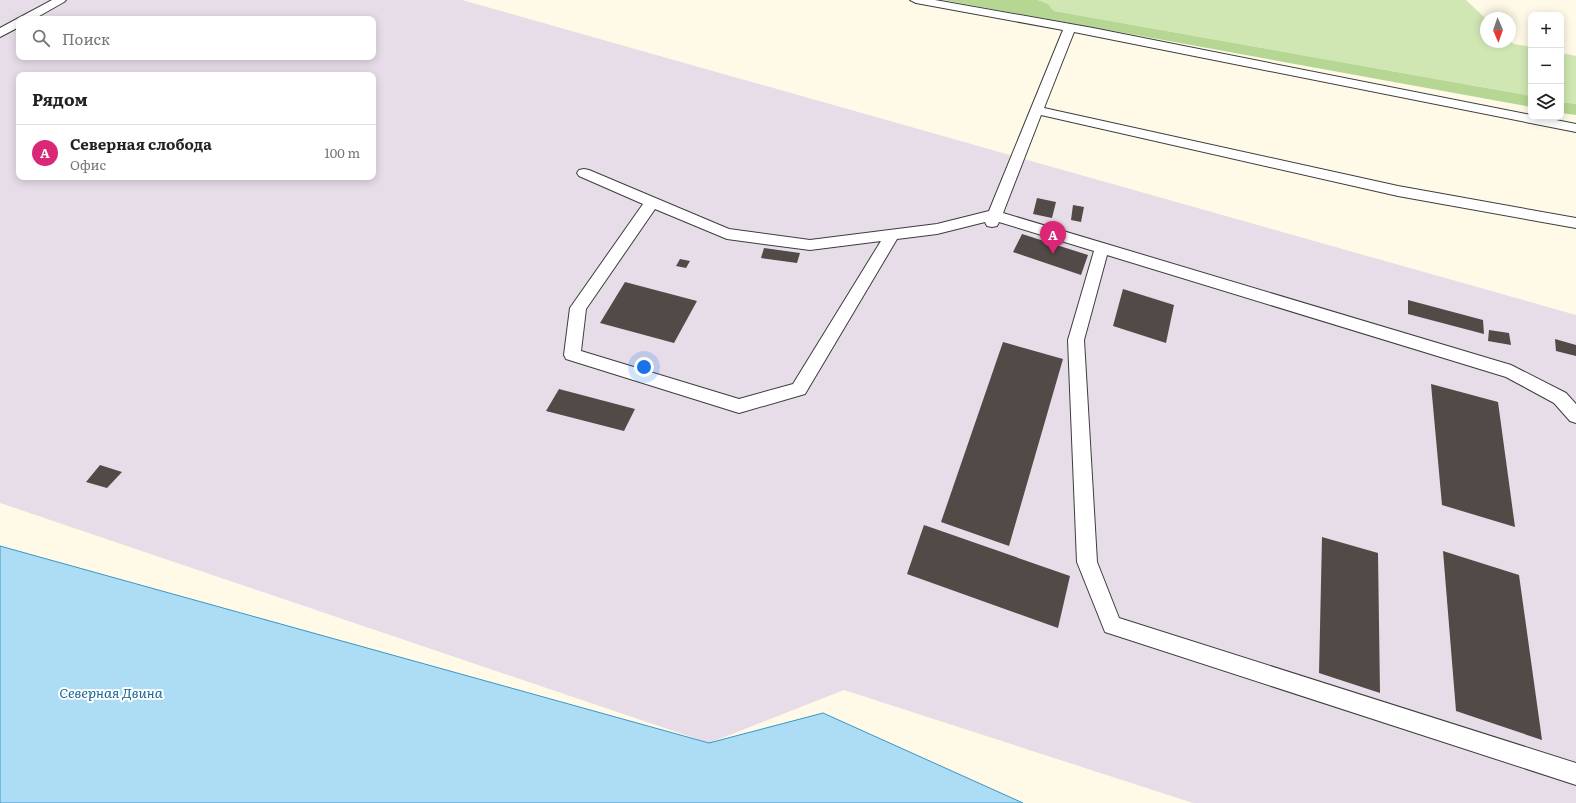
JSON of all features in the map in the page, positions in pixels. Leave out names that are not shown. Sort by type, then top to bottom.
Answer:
[{"type":"lane","points":[[31,16],[60,0]]},
{"type":"lane","points":[[916,0],[1070,28],[1576,128]]},
{"type":"lane","points":[[0,22],[16,24]]},
{"type":"lane","points":[[0,34],[16,24]]},
{"type":"lane","points":[[993,218],[1070,28]]},
{"type":"lane","points":[[1037,110],[1398,191],[1576,224]]},
{"type":"lane","points":[[584,173],[727,234],[810,245],[937,229],[993,218],[1102,247],[1511,372],[1560,398],[1576,416]]},
{"type":"lane","points":[[650,205],[578,308],[572,355],[739,406],[799,389],[892,234]]},
{"type":"lane","points":[[1102,247],[1076,340],[1087,562],[1112,625],[1576,774]]},
{"type":"shaded area","points":[[0,0],[462,0],[1576,315],[1576,803],[1193,803],[844,690],[709,743],[0,503]]},
{"type":"green space","points":[[943,0],[1038,0],[1048,4],[1054,11],[1528,95],[1528,106]]},
{"type":"green space","points":[[1038,0],[1466,0],[1480,13],[1480,48],[1516,48],[1516,44],[1528,46],[1528,95],[1054,11],[1048,4]]},
{"type":"green space","points":[[1564,54],[1576,56],[1576,104],[1564,102]]},
{"type":"green space","points":[[1564,102],[1576,104],[1576,115],[1564,113]]},
{"type":"water","name":"Северная Двина","points":[[0,546],[709,743],[823,713],[1023,803],[0,803]]},
{"type":"building","points":[[1037,198],[1056,202],[1052,218],[1033,214]]},
{"type":"building","points":[[1073,205],[1084,207],[1081,222],[1071,220]]},
{"type":"building","points":[[1022,234],[1088,255],[1081,275],[1013,252]]},
{"type":"building","points":[[764,248],[800,253],[797,263],[761,258]]},
{"type":"building","points":[[680,259],[690,261],[686,268],[676,266]]},
{"type":"building","points":[[625,282],[697,301],[674,343],[600,323]]},
{"type":"building","points":[[1123,289],[1174,305],[1166,343],[1113,326]]},
{"type":"building","points":[[1408,300],[1483,320],[1484,334],[1408,314]]},
{"type":"building","points":[[1489,330],[1509,333],[1511,345],[1488,341]]},
{"type":"building","points":[[1555,339],[1576,345],[1576,356],[1556,351]]},
{"type":"building","points":[[1003,342],[1063,359],[1009,546],[941,522]]},
{"type":"building","points":[[1431,384],[1498,402],[1515,527],[1442,505]]},
{"type":"building","points":[[559,389],[635,409],[624,431],[546,411]]},
{"type":"building","points":[[100,465],[122,472],[107,488],[86,482]]},
{"type":"building","points":[[924,525],[1070,576],[1058,628],[907,574]]},
{"type":"building","points":[[1322,537],[1378,553],[1380,693],[1319,673]]},
{"type":"building","points":[[1443,551],[1519,575],[1542,740],[1456,711]]},
{"type":"place","name":"Северная слобода","points":[[1053,254]]}]
